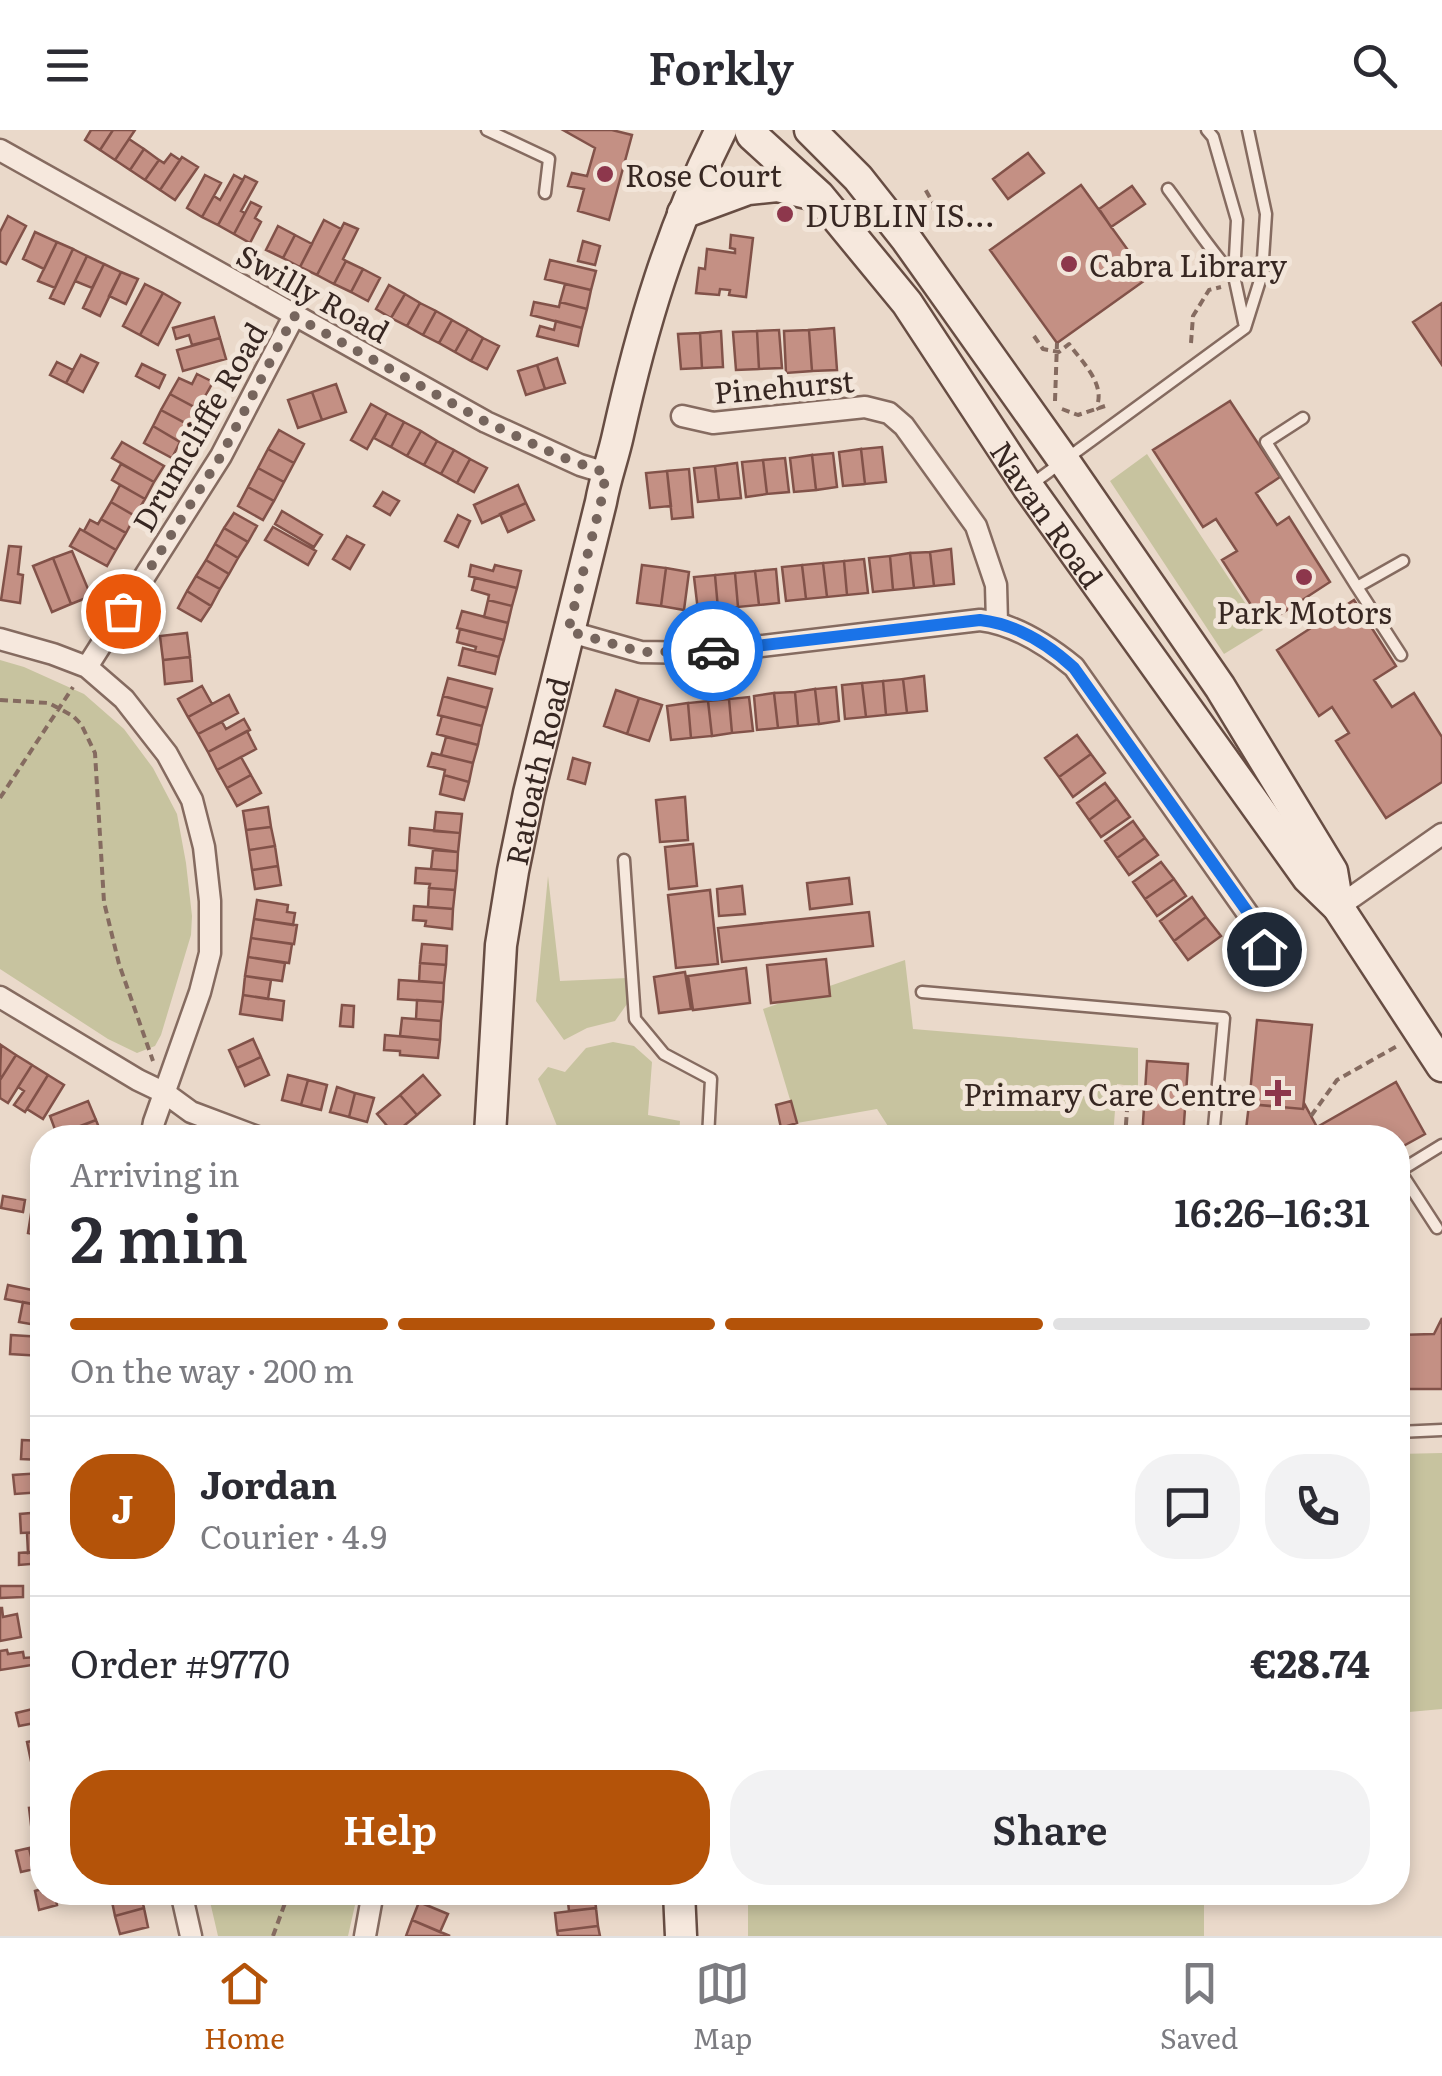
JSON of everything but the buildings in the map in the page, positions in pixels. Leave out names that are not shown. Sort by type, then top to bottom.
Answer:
[{"type":"main road","name":"Ratoath Road","points":[[496,1125],[501,945],[529,793],[606,473],[662,268],[698,175],[721,130]]},
{"type":"main road","name":"Navan Road","points":[[750,130],[819,196],[907,303],[1028,488],[1308,878],[1338,907],[1442,1066]]},
{"type":"main road","name":"Navan Road","points":[[810,130],[858,178],[907,240],[1220,687],[1332,871],[1338,907]]},
{"type":"main road","name":"Navan Road","points":[[833,130],[858,178]]},
{"type":"main road","points":[[683,213],[764,187],[777,186],[819,196]]},
{"type":"main road","points":[[680,1905],[681,1936]]},
{"type":"street","name":"Swilly Road","points":[[0,150],[486,422],[566,460],[606,473]]},
{"type":"street","name":"Drumcliffe Road","points":[[87,667],[221,456],[294,316]]},
{"type":"street","name":"Pinehurst","points":[[682,416],[713,423],[866,406],[889,413],[904,426],[976,526],[996,584],[997,622]]},
{"type":"street","points":[[568,631],[641,652],[703,653],[955,622],[997,622],[1055,651],[1074,668],[1254,921],[1264,949]]},
{"type":"street","points":[[0,639],[87,667],[124,699],[167,754],[192,800],[204,846],[210,953],[155,1125]]},
{"type":"street","points":[[1338,907],[1442,834]]},
{"type":"street","points":[[0,997],[191,1112],[226,1125]]},
{"type":"street","points":[[185,1905],[192,1936]]},
{"type":"street","points":[[365,1936],[371,1905]]},
{"type":"lane","points":[[487,130],[549,159],[544,193]]},
{"type":"lane","points":[[1207,130],[1237,220],[1234,279],[1245,328]]},
{"type":"lane","points":[[1028,488],[1245,328],[1262,274],[1266,214],[1248,130]]},
{"type":"lane","points":[[1168,189],[1234,279]]},
{"type":"lane","points":[[1303,418],[1266,442],[1401,654]]},
{"type":"lane","points":[[1357,587],[1402,561]]},
{"type":"lane","points":[[624,860],[635,1019],[664,1054],[712,1078],[709,1125]]},
{"type":"lane","points":[[922,992],[1224,1018],[1214,1125]]},
{"type":"lane","points":[[1410,1164],[1442,1144]]},
{"type":"lane","points":[[1410,1188],[1437,1228]]},
{"type":"lane","points":[[1410,1431],[1442,1430]]},
{"type":"path","points":[[920,222],[925,228]]},
{"type":"path","points":[[1191,350],[1193,316],[1209,290],[1234,279]]},
{"type":"path","points":[[1034,336],[1043,349],[1059,352],[1069,344],[1096,381],[1100,390],[1099,410]]},
{"type":"path","points":[[1055,406],[1056,343]]},
{"type":"path","points":[[1043,390],[1055,406],[1078,415],[1114,402]]},
{"type":"path","points":[[0,798],[87,667]]},
{"type":"path","points":[[0,700],[48,702],[81,724],[95,753],[104,902],[119,964],[165,1093]]},
{"type":"path","points":[[1311,1116],[1338,1080],[1420,1033]]},
{"type":"path","points":[[1126,1125],[1128,1096]]},
{"type":"path","points":[[274,1936],[285,1905]]},
{"type":"shaded area","points":[[1147,454],[1263,630],[1224,654],[1110,481]]},
{"type":"shaded area","points":[[0,660],[84,694],[124,729],[153,768],[177,814],[186,863],[191,935],[161,1035],[155,1046],[137,1053],[108,1039],[0,969]]},
{"type":"shaded area","points":[[548,876],[560,981],[627,978],[627,1004],[615,1021],[587,1028],[564,1040],[536,1001]]},
{"type":"shaded area","points":[[905,960],[913,1029],[1138,1048],[1138,1087],[1117,1084],[1114,1125],[887,1125],[877,1109],[797,1123],[763,1009]]},
{"type":"shaded area","points":[[613,1042],[634,1046],[652,1062],[648,1115],[680,1121],[680,1125],[557,1125],[538,1079],[548,1067],[565,1072],[586,1048]]},
{"type":"shaded area","points":[[1442,1453],[1442,1709],[1410,1712],[1410,1454]]},
{"type":"shaded area","points":[[211,1905],[355,1905],[348,1936],[218,1936]]},
{"type":"shaded area","points":[[748,1905],[1204,1905],[1204,1936],[748,1936]]},
{"type":"way so far","points":[[123,611],[221,456],[294,316],[486,422],[606,473],[568,631],[641,652],[713,651]]},
{"type":"place","name":"Rose Court","points":[[605,174]]},
{"type":"place","name":"DUBLIN IS...","points":[[785,214]]},
{"type":"place","name":"Cabra Library","points":[[1069,264]]},
{"type":"place","name":"Park Motors","points":[[1304,577]]},
{"type":"place","name":"Primary Care Centre","points":[[1278,1093]]},
{"type":"route","points":[[713,651],[980,620],[997,622],[1025,634],[1055,651],[1074,668],[1254,921],[1264,949]]}]
